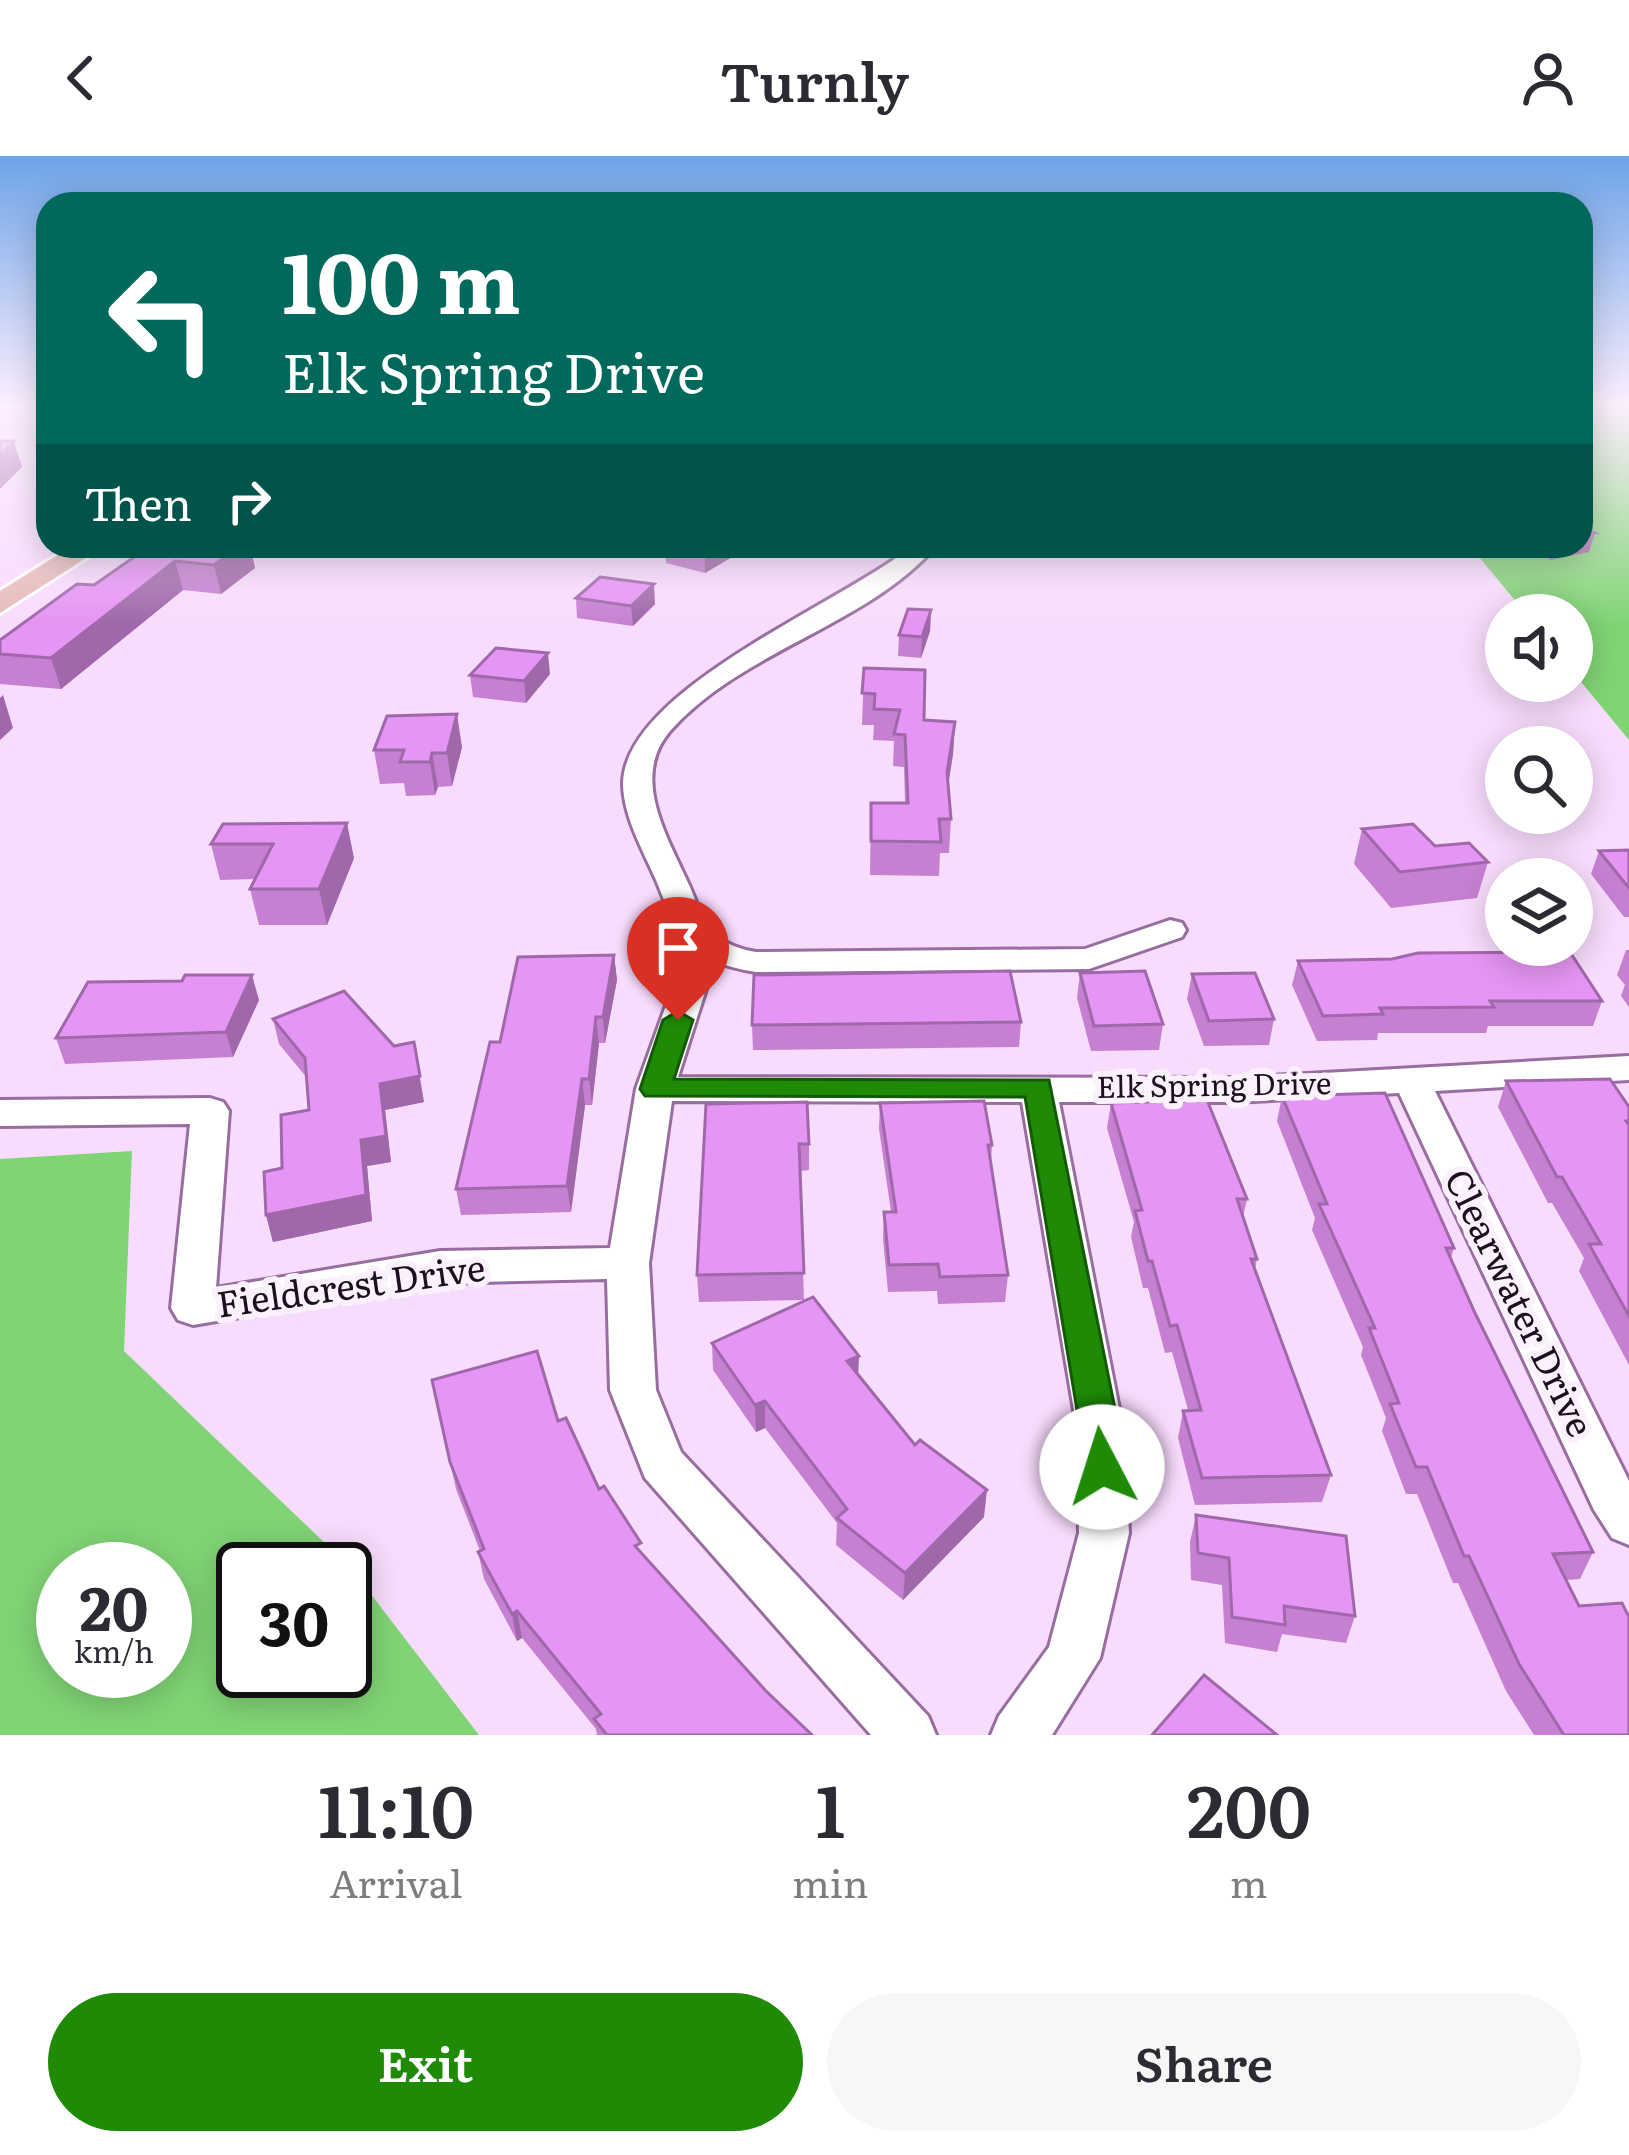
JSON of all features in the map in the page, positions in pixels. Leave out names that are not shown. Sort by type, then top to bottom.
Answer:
[{"type":"main road","points":[[2,593],[36,553]]},
{"type":"main road","points":[[2,593],[68,558]]},
{"type":"street","points":[[911,558],[888,577],[678,706],[657,728],[640,767],[640,808],[702,941],[731,958],[837,964],[1089,959],[1170,930]]},
{"type":"street","points":[[689,986],[656,1089],[628,1263],[633,1390],[662,1464],[908,1735]]},
{"type":"street","name":"Elk Spring Drive","points":[[656,1089],[1235,1090],[1629,1068]]},
{"type":"street","name":"Clearwater Drive","points":[[1412,1081],[1610,1495],[1629,1523]]},
{"type":"street","points":[[1019,1735],[1072,1658],[1104,1533],[1101,1434],[1038,1087]]},
{"type":"street","name":"Fieldcrest Drive","points":[[0,1113],[210,1111],[193,1308],[440,1267],[628,1263]]},
{"type":"green space","points":[[1593,478],[1629,478],[1629,740],[1593,696],[1593,594],[1510,594],[1480,558],[1593,558]]},
{"type":"green space","points":[[132,1151],[124,1351],[324,1542],[216,1542],[216,1698],[372,1698],[372,1596],[479,1735],[0,1735],[0,1159]]},
{"type":"building","points":[[133,558],[224,558],[214,565],[175,561],[51,658],[0,654],[0,640],[77,584],[94,585]]},
{"type":"building","points":[[600,577],[654,584],[631,606],[576,598]]},
{"type":"building","points":[[908,609],[931,610],[922,637],[899,635]]},
{"type":"building","points":[[496,648],[548,653],[524,681],[470,675]]},
{"type":"building","points":[[864,668],[925,670],[924,720],[955,722],[947,772],[951,819],[939,819],[941,842],[871,841],[871,803],[908,803],[905,735],[894,734],[900,710],[874,709],[875,694],[862,693]]},
{"type":"building","points":[[457,714],[447,753],[432,753],[430,762],[400,762],[404,750],[374,750],[387,716]]},
{"type":"building","points":[[347,823],[319,889],[250,889],[273,844],[211,844],[223,824]]},
{"type":"building","points":[[1413,824],[1435,846],[1469,843],[1485,862],[1400,872],[1362,829]]},
{"type":"building","points":[[1629,850],[1629,888],[1599,851]]},
{"type":"building","points":[[1418,953],[1485,953],[1485,966],[1579,966],[1602,1001],[1490,1001],[1494,1007],[1380,1008],[1383,1014],[1323,1016],[1298,961],[1392,959]]},
{"type":"building","points":[[614,955],[603,1017],[596,1017],[589,1079],[582,1079],[567,1186],[456,1189],[490,1042],[500,1042],[518,957]]},
{"type":"building","points":[[1010,971],[1021,1022],[752,1025],[754,975]]},
{"type":"building","points":[[1145,971],[1163,1024],[1094,1026],[1080,973]]},
{"type":"building","points":[[1255,973],[1274,1019],[1209,1021],[1192,974]]},
{"type":"building","points":[[185,975],[252,975],[226,1032],[56,1038],[88,982],[182,981]]},
{"type":"building","points":[[344,991],[394,1046],[414,1042],[420,1076],[380,1084],[386,1136],[361,1140],[366,1195],[266,1215],[264,1172],[282,1168],[281,1115],[309,1110],[305,1058],[273,1019]]},
{"type":"building","points":[[1610,1079],[1629,1107],[1629,1316],[1589,1244],[1601,1244],[1562,1177],[1557,1177],[1506,1081]]},
{"type":"building","points":[[1385,1093],[1454,1248],[1446,1248],[1475,1313],[1593,1552],[1553,1554],[1579,1606],[1622,1603],[1629,1617],[1629,1735],[1564,1735],[1519,1664],[1469,1556],[1464,1556],[1427,1467],[1416,1467],[1390,1404],[1399,1403],[1369,1328],[1375,1328],[1319,1204],[1327,1204],[1282,1096]]},
{"type":"building","points":[[1207,1100],[1247,1199],[1237,1199],[1257,1259],[1251,1259],[1331,1475],[1202,1478],[1183,1411],[1201,1410],[1177,1325],[1170,1326],[1152,1261],[1148,1261],[1135,1211],[1142,1210],[1111,1103]]},
{"type":"building","points":[[984,1101],[1008,1275],[940,1277],[938,1264],[889,1265],[884,1212],[896,1212],[880,1103]]},
{"type":"building","points":[[807,1102],[809,1144],[799,1144],[804,1273],[697,1275],[706,1104]]},
{"type":"building","points":[[813,1297],[859,1356],[847,1361],[915,1445],[920,1440],[987,1490],[905,1573],[837,1518],[847,1509],[765,1401],[755,1405],[712,1343]]},
{"type":"building","points":[[537,1351],[558,1421],[566,1418],[599,1489],[604,1486],[641,1543],[635,1546],[812,1735],[607,1735],[594,1719],[601,1714],[517,1611],[512,1614],[478,1552],[484,1549],[450,1462],[432,1380]]},
{"type":"building","points":[[1196,1515],[1346,1536],[1355,1616],[1284,1606],[1285,1625],[1232,1617],[1229,1558],[1198,1553]]},
{"type":"building","points":[[1204,1675],[1277,1735],[1152,1735]]},
{"type":"route","points":[[678,1020],[656,1089],[1038,1087],[1101,1434],[1102,1467]]}]
